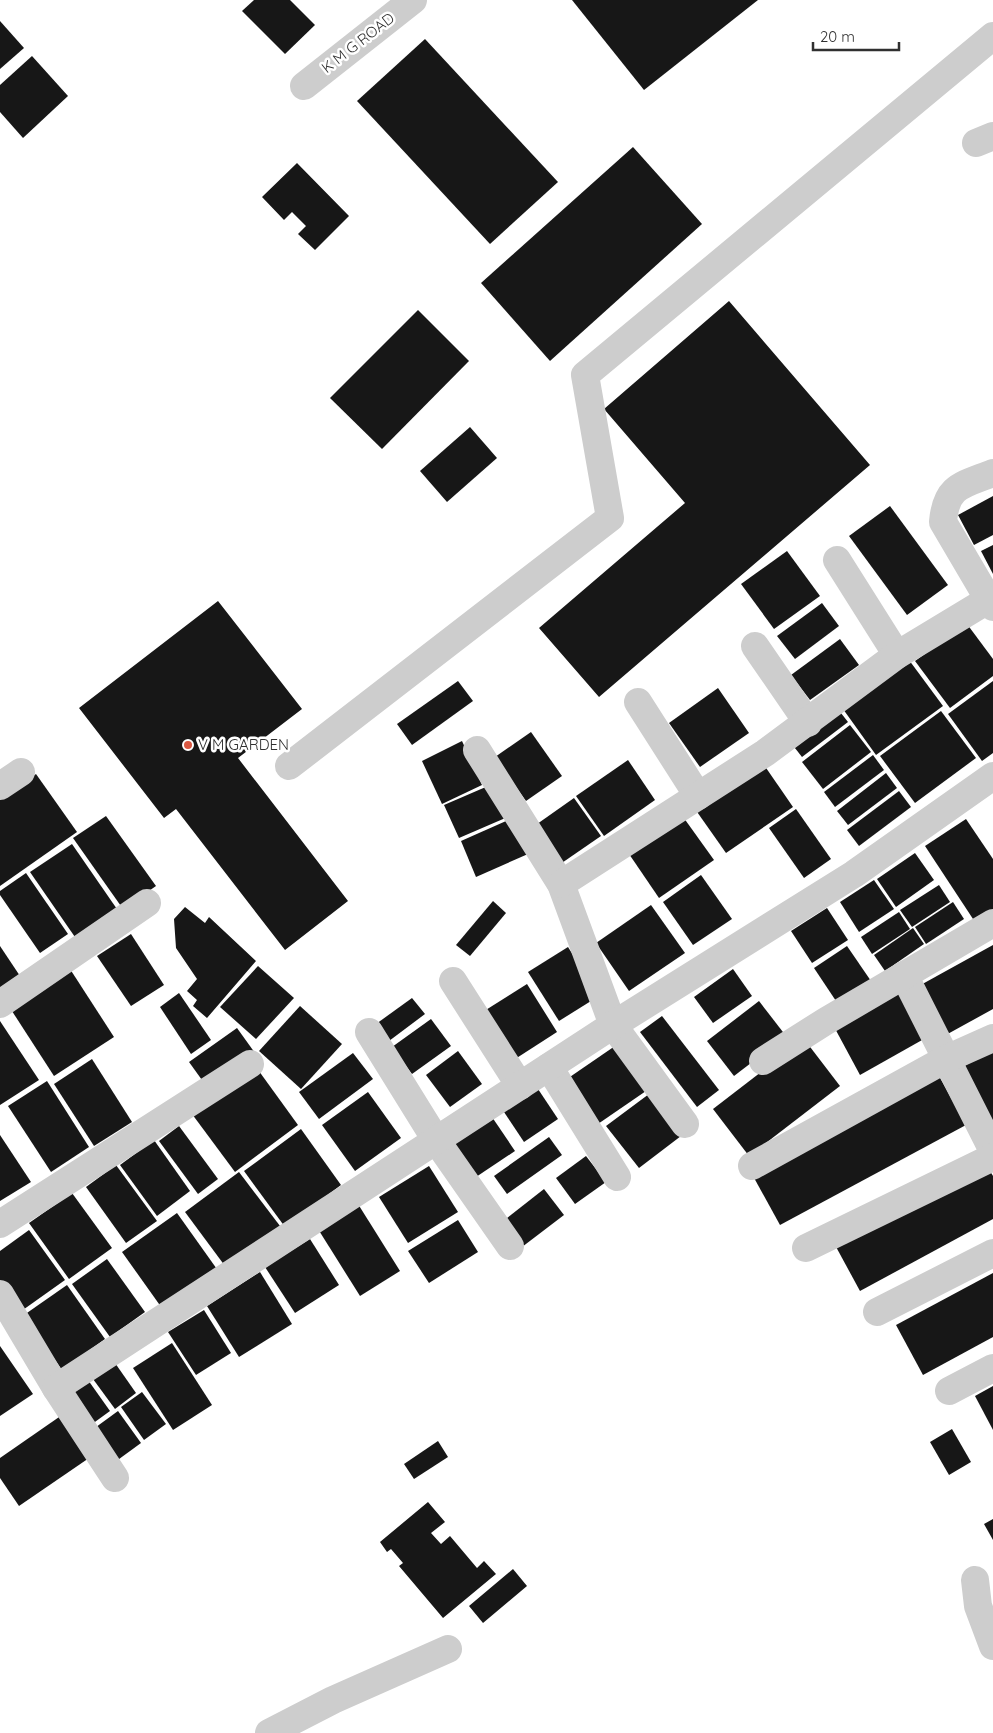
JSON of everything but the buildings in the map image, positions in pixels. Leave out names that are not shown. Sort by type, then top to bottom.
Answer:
[{"type":"street","name":"K M G ROAD","points":[[304,86],[413,0]]},
{"type":"street","points":[[289,766],[610,518],[585,375],[993,36]]},
{"type":"street","points":[[562,884],[808,723],[897,655],[991,603],[942,522],[944,506],[954,490],[993,472]]},
{"type":"street","points":[[837,560],[897,655]]},
{"type":"street","points":[[755,646],[808,723]]},
{"type":"street","points":[[638,702],[698,796]]},
{"type":"street","points":[[477,750],[562,884],[614,1025],[685,1124]]},
{"type":"street","points":[[56,1388],[368,1187],[436,1140],[614,1025],[854,874],[993,776]]},
{"type":"street","points":[[0,1004],[147,903]]},
{"type":"street","points":[[762,1061],[993,923]]},
{"type":"street","points":[[904,975],[993,1151]]},
{"type":"street","points":[[453,981],[520,1086]]},
{"type":"street","points":[[369,1032],[436,1140],[510,1246]]},
{"type":"street","points":[[752,1166],[946,1059],[993,1038]]},
{"type":"street","points":[[0,1224],[250,1064]]},
{"type":"street","points":[[549,1067],[617,1177]]},
{"type":"street","points":[[806,1248],[993,1157]]},
{"type":"street","points":[[877,1312],[993,1253]]},
{"type":"street","points":[[4,1310],[115,1478]]},
{"type":"street","points":[[949,1391],[993,1368]]},
{"type":"street","points":[[982,1594],[993,1646]]},
{"type":"street","points":[[269,1733],[333,1700],[448,1649]]},
{"type":"place","name":"V M GARDEN","points":[[188,745]]}]
